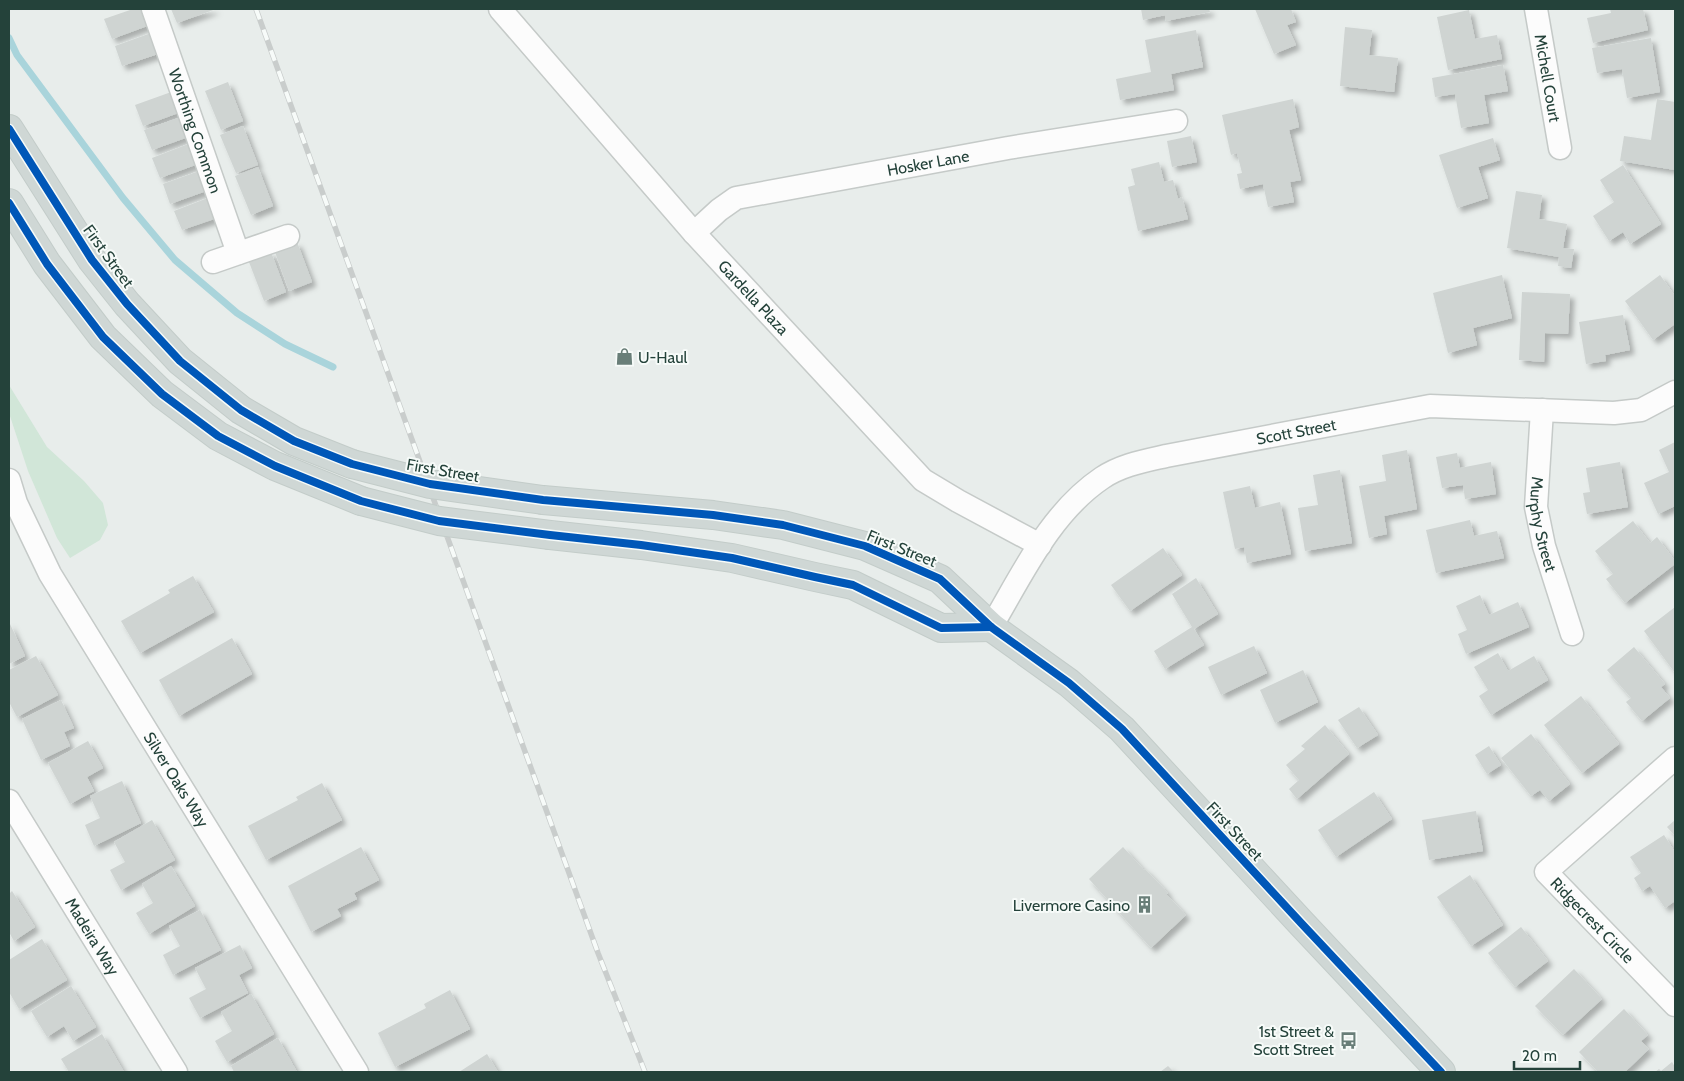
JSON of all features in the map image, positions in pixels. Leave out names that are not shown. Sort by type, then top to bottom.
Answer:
[{"type":"main road","name":"First Street","points":[[9,129],[92,260],[127,304],[180,360],[241,410],[294,441],[352,464],[430,484],[544,500],[783,525],[865,546],[940,579],[991,628],[1069,683],[1122,729],[1441,1072]]},
{"type":"main road","points":[[9,203],[47,264],[103,337],[162,394],[218,436],[275,466],[361,501],[438,521],[550,536],[641,545],[732,558],[854,585],[941,628],[991,628]]},
{"type":"street","name":"Worthing Common","points":[[154,9],[238,253]]},
{"type":"street","name":"Gardella Plaza","points":[[500,9],[694,233],[923,480],[1040,545]]},
{"type":"street","name":"Michell Court","points":[[1536,9],[1560,148]]},
{"type":"street","name":"Hosker Lane","points":[[694,233],[719,210],[736,198],[1008,148],[1176,121]]},
{"type":"street","points":[[213,262],[288,236]]},
{"type":"street","name":"Scott Street","points":[[991,628],[1040,545],[1069,506],[1102,478],[1129,464],[1430,406],[1614,413],[1641,410],[1675,392]]},
{"type":"street","name":"Murphy Street","points":[[1542,410],[1536,507],[1544,546],[1572,634]]},
{"type":"street","name":"Silver Oaks Way","points":[[9,480],[16,503],[50,574],[357,1072]]},
{"type":"street","name":"Ridgecrest Circle","points":[[1675,758],[1546,872],[1675,1005]]},
{"type":"street","name":"Madeira Way","points":[[9,801],[176,1072]]},
{"type":"green space","points":[[9,385],[47,447],[84,481],[103,503],[108,525],[100,540],[70,558],[57,538],[28,471],[9,413]]},
{"type":"building","points":[[133,9],[144,9],[150,25],[112,39],[104,19]]},
{"type":"building","points":[[171,9],[216,9],[177,23]]},
{"type":"building","points":[[1141,9],[1209,9],[1210,12],[1166,21],[1165,15],[1143,20]]},
{"type":"building","points":[[1255,9],[1291,9],[1296,22],[1287,25],[1296,45],[1274,54]]},
{"type":"building","points":[[1610,9],[1643,9],[1648,30],[1593,43],[1587,18],[1611,13]]},
{"type":"building","points":[[1469,10],[1475,39],[1497,35],[1502,59],[1448,70],[1437,17]]},
{"type":"building","points":[[1345,27],[1372,30],[1369,55],[1398,58],[1394,92],[1340,86]]},
{"type":"building","points":[[1196,30],[1203,67],[1171,74],[1174,90],[1120,100],[1116,79],[1151,72],[1145,40]]},
{"type":"building","points":[[154,32],[161,53],[122,66],[115,46]]},
{"type":"building","points":[[1651,38],[1660,92],[1627,98],[1622,69],[1597,73],[1592,48]]},
{"type":"building","points":[[1503,65],[1508,91],[1484,95],[1489,123],[1461,128],[1455,94],[1435,97],[1432,78]]},
{"type":"building","points":[[228,82],[243,121],[221,130],[205,91]]},
{"type":"building","points":[[174,91],[181,112],[143,126],[135,105]]},
{"type":"building","points":[[1293,99],[1299,127],[1289,130],[1301,180],[1290,182],[1294,202],[1268,207],[1263,184],[1240,189],[1237,174],[1242,173],[1237,153],[1231,155],[1222,115]]},
{"type":"building","points":[[1657,99],[1675,102],[1675,170],[1620,161],[1624,136],[1651,140]]},
{"type":"building","points":[[184,116],[191,136],[152,150],[144,130]]},
{"type":"building","points":[[243,126],[258,165],[236,173],[220,135]]},
{"type":"building","points":[[1191,136],[1197,162],[1172,167],[1167,141]]},
{"type":"building","points":[[1493,138],[1500,160],[1478,167],[1488,198],[1457,208],[1439,155]]},
{"type":"building","points":[[191,143],[198,164],[160,178],[152,158]]},
{"type":"building","points":[[1159,162],[1164,182],[1173,180],[1178,199],[1182,197],[1188,219],[1138,231],[1128,187],[1135,185],[1131,169]]},
{"type":"building","points":[[1623,165],[1661,224],[1630,244],[1623,232],[1609,241],[1593,216],[1614,202],[1600,180]]},
{"type":"building","points":[[258,167],[273,206],[251,215],[235,176]]},
{"type":"building","points":[[202,170],[209,190],[170,204],[163,184]]},
{"type":"building","points":[[1516,191],[1542,195],[1539,219],[1567,224],[1563,248],[1574,249],[1571,268],[1558,266],[1559,257],[1507,248]]},
{"type":"building","points":[[213,196],[220,217],[182,230],[174,211]]},
{"type":"building","points":[[297,242],[312,282],[289,291],[275,252]]},
{"type":"building","points":[[271,252],[286,292],[264,301],[249,262]]},
{"type":"building","points":[[1502,275],[1512,318],[1473,328],[1477,345],[1448,353],[1433,293]]},
{"type":"building","points":[[1660,275],[1675,296],[1675,324],[1653,340],[1625,301]]},
{"type":"building","points":[[1522,292],[1570,294],[1568,334],[1545,333],[1544,362],[1519,360]]},
{"type":"building","points":[[1623,315],[1630,350],[1605,355],[1606,361],[1586,364],[1579,322]]},
{"type":"building","points":[[1675,442],[1675,506],[1658,514],[1644,483],[1669,472],[1659,450]]},
{"type":"building","points":[[1407,450],[1417,509],[1384,516],[1387,534],[1369,538],[1359,486],[1386,481],[1382,455]]},
{"type":"building","points":[[1457,453],[1460,468],[1491,462],[1496,494],[1465,499],[1463,485],[1442,488],[1436,457]]},
{"type":"building","points":[[1620,462],[1628,507],[1587,514],[1583,493],[1590,492],[1586,468]]},
{"type":"building","points":[[1340,470],[1352,543],[1305,551],[1298,508],[1318,505],[1313,475]]},
{"type":"building","points":[[1250,486],[1255,508],[1280,502],[1291,554],[1247,563],[1244,547],[1235,549],[1223,492]]},
{"type":"building","points":[[1470,520],[1474,536],[1497,531],[1504,558],[1436,573],[1426,530]]},
{"type":"building","points":[[1633,521],[1650,543],[1657,537],[1675,561],[1675,564],[1625,603],[1606,579],[1613,574],[1595,551]]},
{"type":"building","points":[[1163,548],[1182,575],[1130,611],[1111,585]]},
{"type":"building","points":[[193,576],[214,612],[140,653],[121,621],[170,593],[168,590]]},
{"type":"building","points":[[1196,578],[1218,614],[1194,629],[1204,645],[1165,669],[1154,651],[1192,627],[1172,594]]},
{"type":"building","points":[[1480,595],[1489,615],[1518,602],[1529,627],[1466,654],[1458,634],[1467,630],[1456,606]]},
{"type":"building","points":[[1675,607],[1675,673],[1644,631]]},
{"type":"building","points":[[9,622],[25,656],[9,664]]},
{"type":"building","points":[[232,638],[252,674],[179,716],[159,680]]},
{"type":"building","points":[[1254,646],[1267,673],[1221,695],[1208,667]]},
{"type":"building","points":[[1634,647],[1665,684],[1661,687],[1670,698],[1642,721],[1626,702],[1631,698],[1607,670]]},
{"type":"building","points":[[1498,653],[1508,671],[1534,656],[1548,680],[1491,715],[1479,696],[1488,690],[1474,667]]},
{"type":"building","points":[[36,656],[58,695],[17,717],[9,702],[9,670]]},
{"type":"building","points":[[1303,670],[1318,702],[1275,723],[1260,690]]},
{"type":"building","points":[[1581,696],[1619,744],[1582,773],[1544,725]]},
{"type":"building","points":[[61,700],[74,728],[64,732],[70,746],[41,760],[22,719]]},
{"type":"building","points":[[1359,707],[1378,735],[1357,748],[1338,720]]},
{"type":"building","points":[[1325,725],[1349,754],[1297,799],[1289,789],[1299,780],[1286,765],[1305,749],[1301,746]]},
{"type":"building","points":[[1531,734],[1570,784],[1549,801],[1540,790],[1531,796],[1501,758]]},
{"type":"building","points":[[88,741],[103,768],[87,777],[94,791],[70,804],[48,763]]},
{"type":"building","points":[[1489,746],[1501,765],[1487,774],[1475,755]]},
{"type":"building","points":[[122,781],[141,823],[94,846],[85,825],[100,818],[90,796]]},
{"type":"building","points":[[322,783],[342,820],[266,860],[248,826],[298,800],[296,797]]},
{"type":"building","points":[[1374,792],[1392,819],[1336,857],[1318,830]]},
{"type":"building","points":[[1476,811],[1483,851],[1429,860],[1422,820]]},
{"type":"building","points":[[152,820],[175,860],[121,890],[110,870],[125,862],[114,842]]},
{"type":"building","points":[[1675,820],[1675,836],[1667,827]]},
{"type":"building","points":[[1664,835],[1675,852],[1675,901],[1665,908],[1650,886],[1642,891],[1634,878],[1641,873],[1630,857]]},
{"type":"building","points":[[361,847],[379,880],[354,893],[357,899],[337,909],[341,916],[311,932],[288,886]]},
{"type":"building","name":"Livermore Casino","points":[[1123,847],[1168,893],[1166,894],[1186,915],[1151,948],[1089,879]]},
{"type":"building","points":[[171,866],[195,906],[149,934],[136,913],[153,903],[142,884]]},
{"type":"building","points":[[1470,875],[1503,925],[1471,946],[1437,897]]},
{"type":"building","points":[[12,891],[35,927],[14,941],[9,932],[9,894]]},
{"type":"building","points":[[200,910],[221,950],[173,975],[163,955],[180,946],[169,926]]},
{"type":"building","points":[[1521,927],[1548,961],[1515,987],[1488,953]]},
{"type":"building","points":[[42,939],[67,980],[19,1009],[9,992],[9,960]]},
{"type":"building","points":[[240,945],[252,968],[239,975],[248,993],[200,1018],[189,998],[206,989],[195,968]]},
{"type":"building","points":[[1574,969],[1602,999],[1563,1035],[1535,1006]]},
{"type":"building","points":[[71,986],[96,1027],[73,1041],[64,1026],[47,1037],[31,1011]]},
{"type":"building","points":[[450,990],[470,1029],[395,1067],[378,1033],[426,1008],[424,1004]]},
{"type":"building","points":[[251,994],[274,1034],[227,1062],[215,1041],[232,1031],[221,1012]]},
{"type":"building","points":[[1624,1009],[1648,1035],[1641,1041],[1649,1049],[1625,1072],[1598,1072],[1579,1052]]},
{"type":"building","points":[[102,1034],[124,1072],[69,1072],[61,1059]]},
{"type":"building","points":[[278,1038],[297,1072],[234,1072],[231,1066]]},
{"type":"building","points":[[487,1054],[498,1072],[459,1072]]},
{"type":"building","points":[[1672,1062],[1675,1072],[1655,1072],[1659,1069],[1661,1071]]},
{"type":"building","points":[[1168,1066],[1174,1072],[1160,1072]]},
{"type":"waterway","points":[[9,38],[17,55],[123,198],[175,260],[237,313],[285,344],[333,367]]},
{"type":"railway","points":[[256,9],[598,953],[645,1072]]},
{"type":"cycle path","points":[[9,129],[92,260],[127,304],[180,361],[241,410],[294,441],[352,464],[430,484],[543,500],[713,515],[783,525],[865,546],[940,579],[991,627],[1069,683],[1122,729],[1441,1072]]},
{"type":"cycle path","points":[[9,203],[47,264],[103,337],[162,394],[218,436],[275,466],[361,501],[439,521],[732,558],[853,585],[941,628],[991,627]]},
{"type":"place","name":"U-Haul","points":[[624,357]]},
{"type":"place","name":"Livermore Casino","points":[[1144,905]]},
{"type":"place","name":"1st Street & Scott Street","points":[[1348,1040]]}]
